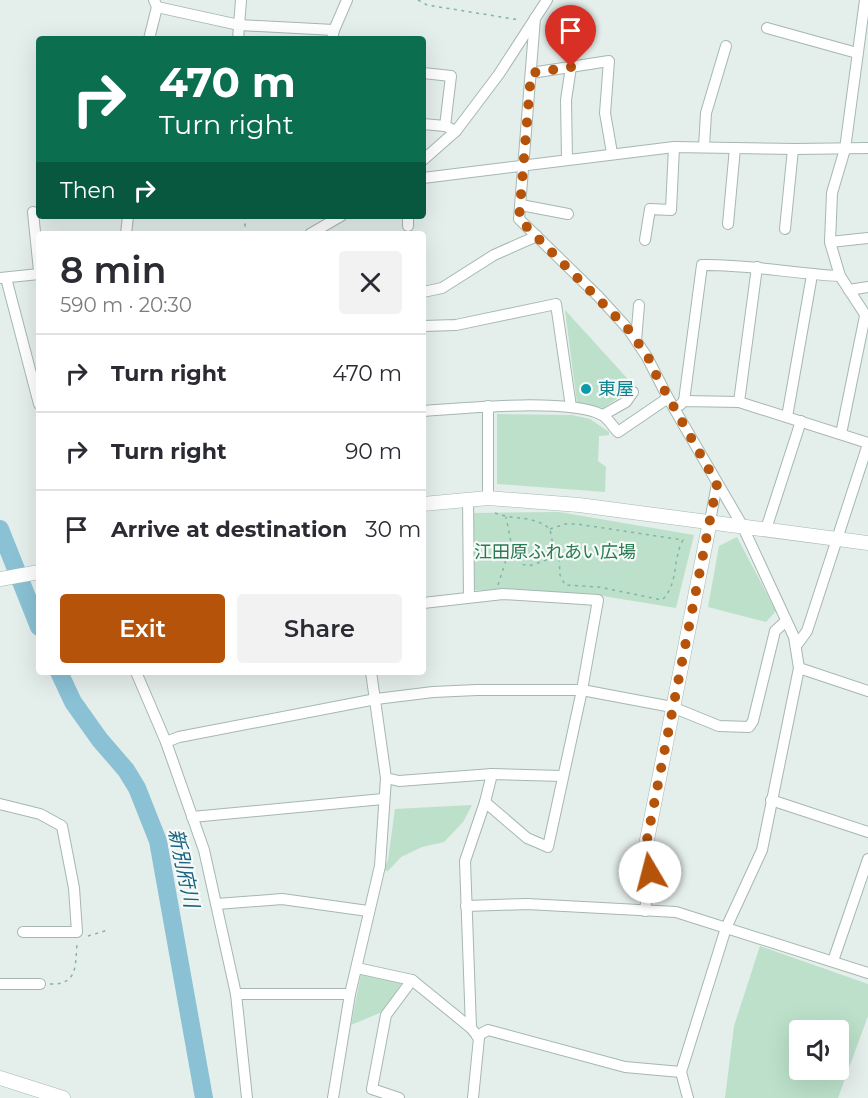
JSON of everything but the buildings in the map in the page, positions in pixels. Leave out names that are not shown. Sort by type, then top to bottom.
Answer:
[{"type":"street","points":[[238,36],[241,0]]},
{"type":"street","points":[[149,36],[155,4],[239,25],[333,35],[347,0]]},
{"type":"street","points":[[426,157],[456,131],[499,74],[547,0]]},
{"type":"street","points":[[841,434],[866,318],[840,276],[830,242],[832,193],[845,149],[865,0]]},
{"type":"street","points":[[534,20],[525,166],[519,219],[598,296],[648,357],[668,398],[742,525],[796,646],[799,668],[762,850],[726,928],[681,1072],[688,1098]]},
{"type":"street","points":[[767,28],[857,53]]},
{"type":"street","points":[[704,147],[706,113],[726,46]]},
{"type":"street","points":[[531,73],[609,61],[605,113],[612,153]]},
{"type":"street","points":[[567,158],[566,100],[571,67]]},
{"type":"street","points":[[426,73],[451,76],[445,126]]},
{"type":"street","points":[[426,124],[445,126],[456,131]]},
{"type":"street","points":[[645,240],[650,209],[670,210],[674,147]]},
{"type":"street","points":[[426,178],[525,166],[567,158],[674,147],[868,148]]},
{"type":"street","points":[[728,224],[735,148]]},
{"type":"street","points":[[785,229],[793,149]]},
{"type":"street","points":[[521,205],[568,214]]},
{"type":"street","points":[[33,212],[36,242]]},
{"type":"street","points":[[426,291],[442,288],[494,255],[537,236]]},
{"type":"street","points":[[830,242],[868,238]]},
{"type":"street","points":[[675,409],[684,400],[702,265],[757,267],[812,275],[840,276]]},
{"type":"street","points":[[739,402],[757,267]]},
{"type":"street","points":[[36,272],[3,278],[36,385]]},
{"type":"street","points":[[787,417],[812,275]]},
{"type":"street","points":[[849,290],[868,286]]},
{"type":"street","points":[[426,326],[456,325],[555,304],[570,407]]},
{"type":"street","points":[[636,340],[639,305]]},
{"type":"street","points":[[603,415],[626,402],[633,392]]},
{"type":"street","points":[[426,411],[488,406],[570,407],[603,415],[618,432],[668,398]]},
{"type":"street","points":[[684,400],[739,402],[868,443],[864,469],[836,538],[807,631],[796,646]]},
{"type":"street","points":[[488,406],[488,498]]},
{"type":"street","points":[[766,529],[801,421]]},
{"type":"street","points":[[645,911],[650,872],[645,850],[717,484]]},
{"type":"street","points":[[426,504],[488,498],[579,505],[868,543]]},
{"type":"street","points":[[468,499],[469,597]]},
{"type":"street","points":[[0,579],[36,573]]},
{"type":"street","points":[[426,603],[503,594],[598,600],[582,690],[548,847],[527,838],[485,802]]},
{"type":"street","points":[[166,742],[179,737],[376,699],[433,692],[582,690],[672,707],[718,726],[749,728],[753,722],[775,631],[786,621]]},
{"type":"street","points":[[799,668],[868,691]]},
{"type":"street","points":[[137,675],[166,742],[204,850],[236,994],[247,1098]]},
{"type":"street","points":[[333,1098],[351,994],[380,866],[386,778],[372,675]]},
{"type":"street","points":[[386,778],[399,781],[492,774],[562,776]]},
{"type":"street","points":[[474,1032],[465,861],[492,774]]},
{"type":"street","points":[[192,817],[383,799]]},
{"type":"street","points":[[771,800],[868,832]]},
{"type":"street","points":[[0,804],[40,814],[62,826],[74,888],[77,932],[23,932]]},
{"type":"street","points":[[833,961],[868,859]]},
{"type":"street","points":[[217,904],[282,899],[368,911]]},
{"type":"street","points":[[466,906],[527,904],[676,912],[868,973]]},
{"type":"street","points":[[357,968],[412,980],[474,1032],[479,1038],[473,1098]]},
{"type":"street","points":[[399,1098],[372,1089],[386,1015],[412,980]]},
{"type":"street","points":[[0,984],[40,984]]},
{"type":"street","points":[[236,994],[351,994]]},
{"type":"street","points":[[474,1032],[488,1029],[613,1064],[681,1072]]},
{"type":"street","points":[[0,1078],[63,1098]]},
{"type":"path","points":[[418,0],[427,5],[534,20]]},
{"type":"path","points":[[495,513],[506,517],[534,519],[550,529]]},
{"type":"path","points":[[506,517],[511,542],[521,564],[529,566],[546,560],[552,550],[550,529]]},
{"type":"path","points":[[550,529],[565,524],[577,524],[683,540],[679,547],[671,592],[662,600],[599,587],[565,585],[560,575],[559,554],[552,550]]},
{"type":"path","points":[[496,591],[507,557],[516,553]]},
{"type":"path","points":[[40,984],[64,983],[74,971],[77,943],[90,935],[108,930]]},
{"type":"green space","points":[[565,310],[635,387],[603,408],[577,403]]},
{"type":"green space","name":"江田原ふれあい広場","points":[[497,414],[572,415],[590,419],[609,432],[609,435],[599,436],[598,461],[606,467],[605,492],[497,484]]},
{"type":"green space","name":"江田原ふれあい広場","points":[[559,512],[694,535],[676,608],[597,595],[475,590],[473,513]]},
{"type":"green space","points":[[737,537],[776,611],[766,622],[708,607],[719,546]]},
{"type":"green space","points":[[472,805],[463,822],[444,842],[422,847],[401,857],[388,871],[384,870],[388,860],[395,809]]},
{"type":"green space","points":[[760,946],[868,984],[868,1016],[849,1068],[849,1020],[789,1020],[789,1080],[845,1080],[838,1098],[725,1098],[734,1026]]},
{"type":"green space","points":[[361,974],[402,983],[382,1012],[351,1025]]},
{"type":"waterway","name":"新別府川","points":[[0,529],[36,619]]},
{"type":"waterway","name":"新別府川","points":[[60,675],[73,702],[100,740],[126,770],[137,788],[158,841],[204,1098]]},
{"type":"place","name":"東屋","points":[[586,389]]},
{"type":"route","points":[[571,67],[531,73],[519,219],[598,296],[629,330],[648,357],[668,398],[717,484],[645,850],[650,872]]}]
